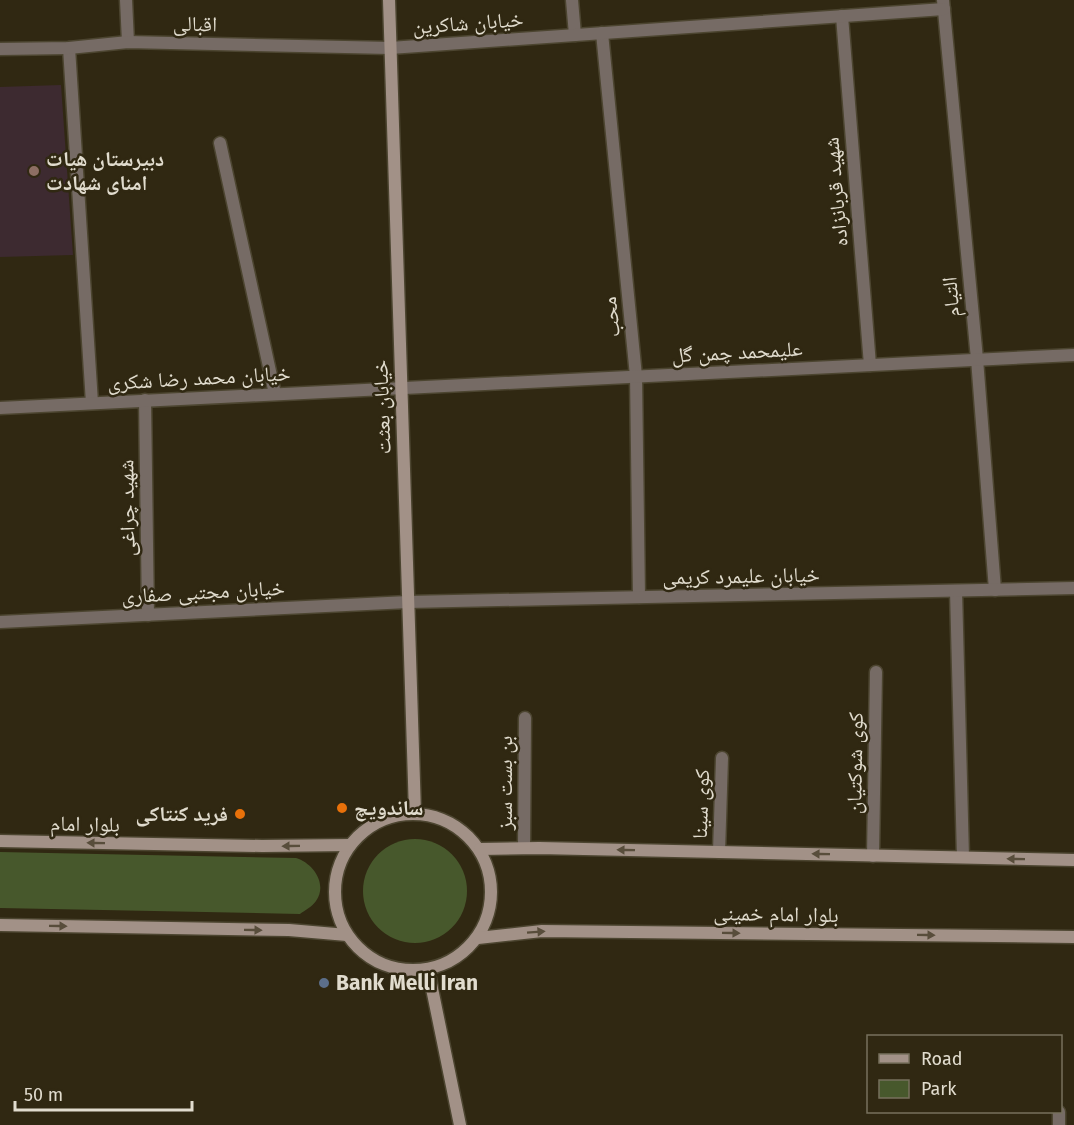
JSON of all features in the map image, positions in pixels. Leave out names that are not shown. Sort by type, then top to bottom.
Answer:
[{"type":"main road","name":"خیابان بعثت","points":[[389,0],[415,813]]},
{"type":"main road","points":[[415,813],[440,818],[462,830],[480,849],[489,870],[492,894],[489,917],[478,938],[462,955],[442,966],[399,970],[378,963],[361,951],[347,935],[338,913],[335,889],[339,866],[350,845],[367,827],[390,816],[415,813]]},
{"type":"main road","name":"بلوار امام","points":[[0,842],[350,845]]},
{"type":"main road","points":[[480,849],[524,848],[1074,860]]},
{"type":"main road","points":[[0,925],[289,930],[347,935]]},
{"type":"main road","name":"بلوار امام خمینی","points":[[478,938],[542,931],[1074,937]]},
{"type":"main road","points":[[428,969],[460,1125]]},
{"type":"street","points":[[126,0],[128,42]]},
{"type":"street","points":[[572,0],[575,35]]},
{"type":"street","name":"خیابان شاکرین","points":[[390,48],[842,16],[943,5]]},
{"type":"street","name":"التیام","points":[[943,5],[995,590]]},
{"type":"street","name":"شهید قربانزاده","points":[[842,16],[870,365]]},
{"type":"street","name":"محب","points":[[602,33],[636,376],[639,597]]},
{"type":"street","name":"اقبالی","points":[[0,48],[69,48],[128,42],[390,48]]},
{"type":"street","points":[[69,48],[92,403]]},
{"type":"street","points":[[220,142],[275,394]]},
{"type":"street","name":"علیمحمد چمن گل","points":[[401,387],[1074,355]]},
{"type":"street","name":"خیابان محمد رضا شکری","points":[[0,408],[401,387]]},
{"type":"street","name":"شهید چراغی","points":[[145,400],[148,615]]},
{"type":"street","name":"خیابان علیمرد کریمی","points":[[408,602],[1074,588]]},
{"type":"street","points":[[956,591],[963,857]]},
{"type":"street","name":"خیابان مجتبی صفاری","points":[[0,622],[408,602]]},
{"type":"street","name":"کوی شوکتیان","points":[[873,855],[876,672]]},
{"type":"street","name":"بن بست سبز","points":[[524,848],[525,718]]},
{"type":"street","name":"کوی سینا","points":[[719,852],[722,758]]},
{"type":"shaded area","name":"دبیرستان هیات امنای شهادت","points":[[61,85],[73,255],[0,257],[0,87]]},
{"type":"green space","points":[[415,839],[435,843],[452,854],[463,871],[467,891],[463,911],[452,928],[435,939],[415,943],[395,939],[378,928],[367,911],[363,891],[367,871],[378,854],[395,843]]},
{"type":"green space","points":[[0,852],[296,858],[313,869],[320,888],[314,903],[300,914],[0,908]]},
{"type":"place","name":"دبیرستان هیات امنای شهادت","points":[[34,171]]},
{"type":"place","name":"ساندویچ","points":[[342,808]]},
{"type":"place","name":"فرید کنتاکی","points":[[240,814]]},
{"type":"place","name":"Bank Melli Iran","points":[[324,983]]}]
